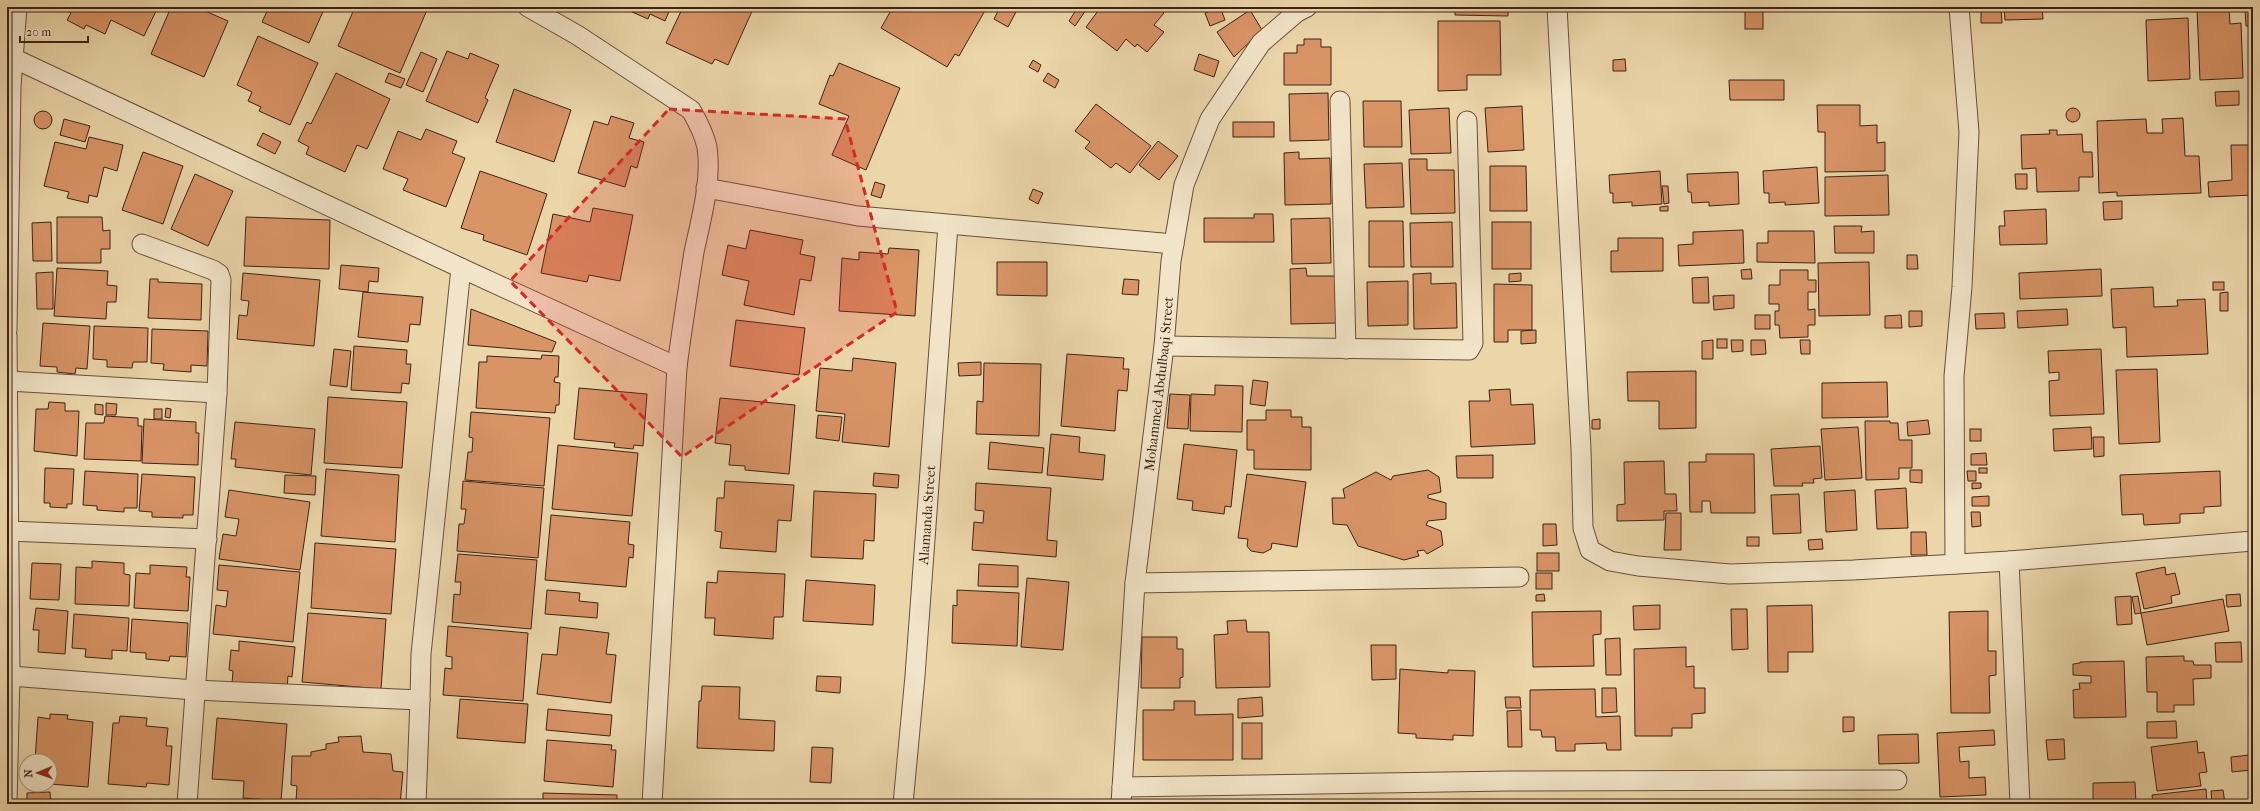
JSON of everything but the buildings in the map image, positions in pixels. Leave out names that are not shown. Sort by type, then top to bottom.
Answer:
[{"type":"street","points":[[7,330],[9,86],[17,7]]},
{"type":"street","points":[[528,7],[577,35],[691,110],[701,129],[706,146],[708,161],[706,188],[687,296],[677,367],[652,804]]},
{"type":"street","name":"Mohammed Abdulbaqi Street","points":[[1122,796],[1135,583],[1164,346],[1174,244],[1184,185],[1210,119],[1261,43],[1297,12],[1307,7]]},
{"type":"street","points":[[1557,7],[1581,449],[1583,528],[1590,550],[1610,561],[1638,566],[1730,574],[1853,570],[1955,564],[2253,541]]},
{"type":"street","points":[[1955,564],[1954,376],[1962,287],[1969,132],[1959,7]]},
{"type":"street","points":[[13,58],[461,268],[677,367]]},
{"type":"street","points":[[1340,101],[1346,350]]},
{"type":"street","points":[[1164,346],[1458,352],[1469,350],[1473,343],[1467,121]]},
{"type":"street","points":[[706,188],[858,216],[1174,244]]},
{"type":"street","name":"Alamanda Street","points":[[903,804],[915,676],[948,225]]},
{"type":"street","points":[[142,244],[220,274],[217,393],[187,804]]},
{"type":"street","points":[[416,804],[421,654],[461,268]]},
{"type":"street","points":[[7,335],[10,676],[7,804]]},
{"type":"street","points":[[8,381],[217,393]]},
{"type":"street","points":[[8,531],[207,539]]},
{"type":"street","points":[[2009,560],[2020,804]]},
{"type":"street","points":[[1135,583],[1519,577]]},
{"type":"street","points":[[10,676],[195,690],[420,700]]},
{"type":"street","points":[[1122,796],[1509,780],[1897,780]]},
{"type":"highlighted area","points":[[669,109],[845,119],[897,312],[682,457],[510,281]]}]
